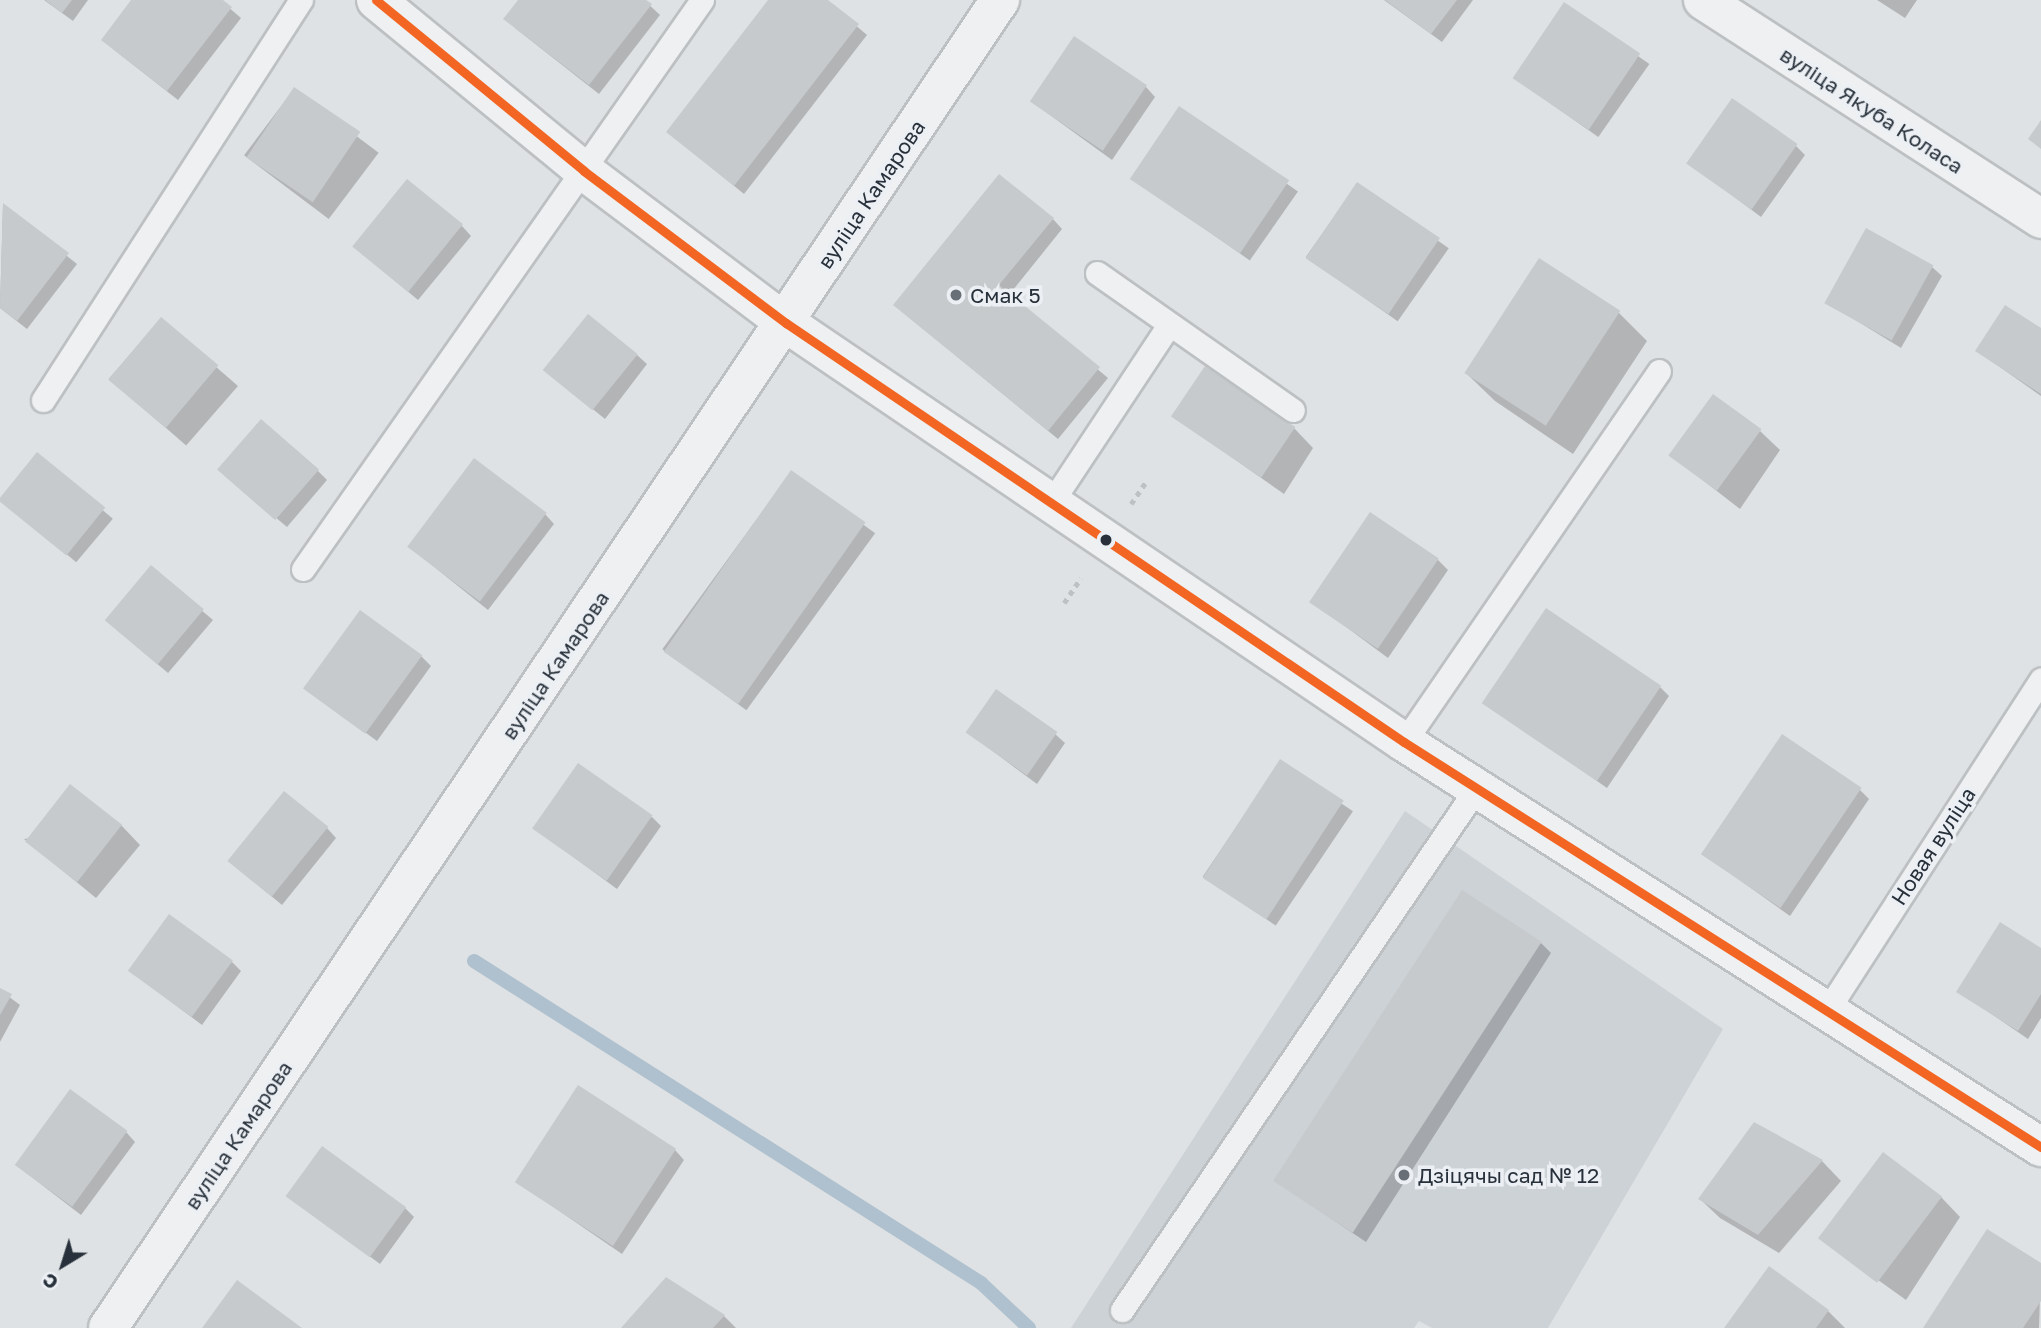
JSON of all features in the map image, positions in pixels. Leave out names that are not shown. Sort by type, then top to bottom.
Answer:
[{"type":"street","points":[[376,0],[584,170],[786,323],[1404,742],[2041,1147]]},
{"type":"street","name":"вуліца Камарова","points":[[108,1328],[786,323],[1000,0]]},
{"type":"street","name":"вуліца Якуба Коласа","points":[[1703,0],[2041,219]]},
{"type":"lane","points":[[43,400],[301,0]]},
{"type":"lane","points":[[303,569],[702,0]]},
{"type":"lane","points":[[1097,273],[1293,410]]},
{"type":"lane","points":[[1051,503],[1169,324]]},
{"type":"lane","points":[[1404,742],[1659,371]]},
{"type":"lane","name":"Новая вуліца","points":[[1826,1012],[2041,680]]},
{"type":"lane","points":[[1122,1310],[1476,789]]},
{"type":"shaded area","name":"Дзіцячы сад № 12","points":[[1405,811],[1723,1029],[1548,1328],[1432,1328],[1419,1321],[1414,1328],[1071,1328]]},
{"type":"building","points":[[45,0],[72,0],[62,13]]},
{"type":"building","points":[[131,0],[223,0],[232,7],[167,91],[101,40]]},
{"type":"building","points":[[518,0],[646,0],[652,4],[589,85],[503,19]]},
{"type":"building","points":[[768,0],[828,0],[859,24],[734,186],[666,132]]},
{"type":"building","points":[[1385,0],[1457,0],[1431,34]]},
{"type":"building","points":[[1564,2],[1640,53],[1589,130],[1513,78]]},
{"type":"building","points":[[1074,36],[1147,85],[1103,151],[1030,101]]},
{"type":"building","points":[[294,87],[360,132],[313,202],[246,157]]},
{"type":"building","points":[[1732,98],[1798,144],[1752,209],[1686,164]]},
{"type":"building","points":[[1179,106],[1289,180],[1240,253],[1130,179]]},
{"type":"building","points":[[2041,120],[2041,149],[2028,139]]},
{"type":"building","name":"Смак 5","points":[[999,174],[1054,218],[999,285],[1100,367],[1048,431],[893,305]]},
{"type":"building","points":[[407,179],[463,224],[408,292],[352,247]]},
{"type":"building","points":[[1357,182],[1440,238],[1388,314],[1306,258]]},
{"type":"building","points":[[3,203],[69,253],[17,321],[0,308]]},
{"type":"building","points":[[1866,228],[1933,265],[1892,341],[1824,303]]},
{"type":"building","points":[[1539,258],[1620,311],[1546,426],[1464,373]]},
{"type":"building","points":[[2005,305],[2041,328],[2041,394],[1975,351]]},
{"type":"building","points":[[588,314],[638,354],[592,410],[543,370]]},
{"type":"building","points":[[161,317],[218,365],[166,428],[108,380]]},
{"type":"building","points":[[1205,366],[1295,427],[1261,478],[1171,417]]},
{"type":"building","points":[[1713,394],[1762,429],[1717,491],[1668,455]]},
{"type":"building","points":[[261,419],[319,470],[275,520],[217,470]]},
{"type":"building","points":[[37,452],[105,507],[66,556],[0,502],[0,498]]},
{"type":"building","points":[[474,458],[547,513],[480,601],[407,547]]},
{"type":"building","points":[[791,470],[866,522],[738,704],[664,652]]},
{"type":"building","points":[[1370,512],[1439,558],[1378,649],[1309,602]]},
{"type":"building","points":[[151,565],[204,609],[158,665],[105,620]]},
{"type":"building","points":[[1546,608],[1661,686],[1597,781],[1482,703]]},
{"type":"building","points":[[360,610],[422,655],[365,734],[303,688]]},
{"type":"building","points":[[996,689],[1057,732],[1027,775],[966,732]]},
{"type":"building","points":[[1782,734],[1862,788],[1781,908],[1701,854]]},
{"type":"building","points":[[1280,759],[1344,800],[1266,919],[1203,878]]},
{"type":"building","points":[[578,763],[653,815],[607,881],[532,829]]},
{"type":"building","points":[[70,784],[122,825],[77,882],[25,842]]},
{"type":"building","points":[[284,791],[328,827],[272,897],[227,861]]},
{"type":"building","points":[[1462,890],[1542,942],[1353,1233],[1273,1181]]},
{"type":"building","points":[[169,914],[233,960],[192,1017],[128,971]]},
{"type":"building","points":[[2000,922],[2041,948],[2041,994],[2018,1031],[1956,992]]},
{"type":"building","points":[[0,988],[12,994],[0,1015]]},
{"type":"building","points":[[578,1085],[676,1149],[613,1246],[515,1182]]},
{"type":"building","points":[[70,1089],[127,1131],[72,1207],[15,1165]]},
{"type":"building","points":[[1754,1122],[1823,1160],[1758,1235],[1698,1199]]},
{"type":"building","points":[[322,1146],[406,1207],[370,1257],[286,1196]]},
{"type":"building","points":[[1883,1152],[1942,1197],[1877,1283],[1818,1238]]},
{"type":"building","points":[[1987,1229],[2041,1263],[2041,1301],[2023,1328],[1923,1328]]},
{"type":"building","points":[[1769,1266],[1829,1310],[1816,1328],[1724,1328]]},
{"type":"building","points":[[666,1277],[725,1315],[713,1328],[621,1328]]},
{"type":"building","points":[[237,1280],[302,1328],[202,1328]]},
{"type":"waterway","points":[[474,961],[981,1283],[1029,1328]]},
{"type":"transit line","points":[[376,0],[584,171],[786,323],[1404,742],[2041,1147]]},
{"type":"place","name":"Смак 5","points":[[956,295]]},
{"type":"place","name":"Дзіцячы сад № 12","points":[[1404,1175]]}]
